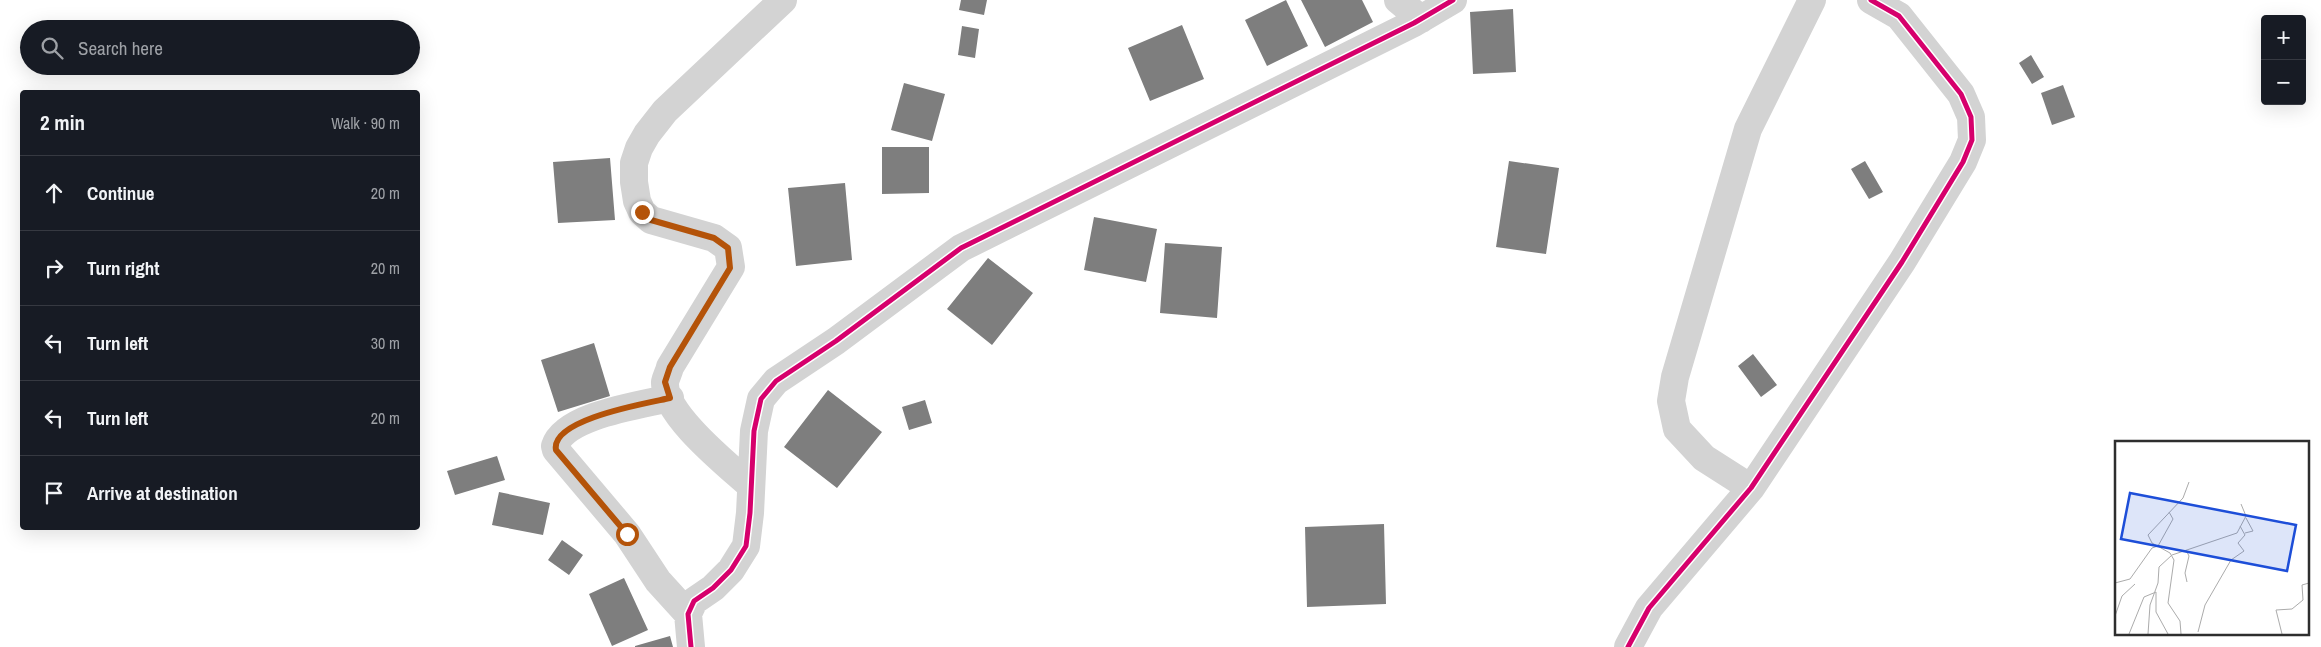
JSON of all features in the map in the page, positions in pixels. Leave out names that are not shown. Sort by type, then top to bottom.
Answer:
[{"type":"street","points":[[751,486],[688,428],[670,398],[665,382],[670,367],[730,268],[728,248],[714,238],[651,220],[642,212],[637,202],[634,163],[639,148],[647,134],[665,111],[783,0]]},
{"type":"street","points":[[1398,0],[1421,19]]},
{"type":"street","points":[[691,647],[688,614],[694,601],[713,588],[731,570],[746,546],[754,431],[761,399],[776,381],[836,341],[961,248],[1421,19],[1453,0]]},
{"type":"street","points":[[1751,488],[1704,458],[1677,429],[1671,402],[1676,377],[1748,128],[1812,0]]},
{"type":"street","points":[[1628,647],[1649,608],[1751,488],[1902,262],[1963,162],[1972,140],[1972,117],[1961,94],[1899,16],[1870,0]]},
{"type":"street","points":[[670,398],[590,418],[574,425],[562,434],[555,446],[556,450],[627,534],[673,600],[688,614]]},
{"type":"building","points":[[961,0],[987,0],[984,15],[959,10]]},
{"type":"building","points":[[1286,0],[1308,46],[1267,66],[1245,20]]},
{"type":"building","points":[[1301,0],[1362,0],[1373,22],[1325,47]]},
{"type":"building","points":[[1513,9],[1516,72],[1473,74],[1470,12]]},
{"type":"building","points":[[1182,25],[1204,79],[1150,101],[1128,48]]},
{"type":"building","points":[[962,26],[979,29],[975,58],[958,55]]},
{"type":"building","points":[[2031,55],[2044,77],[2032,84],[2019,63]]},
{"type":"building","points":[[904,83],[945,94],[932,141],[891,130]]},
{"type":"building","points":[[2063,85],[2075,117],[2052,125],[2041,93]]},
{"type":"building","points":[[882,147],[929,147],[929,193],[882,194]]},
{"type":"building","points":[[610,158],[615,220],[558,223],[553,162]]},
{"type":"building","points":[[1509,161],[1559,168],[1546,254],[1496,247]]},
{"type":"building","points":[[1865,161],[1883,192],[1869,199],[1851,169]]},
{"type":"building","points":[[845,183],[852,260],[796,266],[788,188]]},
{"type":"building","points":[[1094,217],[1157,229],[1146,282],[1084,270]]},
{"type":"building","points":[[1165,243],[1222,247],[1217,318],[1160,313]]},
{"type":"building","points":[[988,258],[1033,293],[992,345],[947,309]]},
{"type":"building","points":[[594,343],[610,396],[558,412],[541,360]]},
{"type":"building","points":[[1753,354],[1777,385],[1761,397],[1738,366]]},
{"type":"building","points":[[828,390],[882,432],[837,488],[784,447]]},
{"type":"building","points":[[925,400],[932,423],[909,430],[902,407]]},
{"type":"building","points":[[497,456],[505,480],[455,495],[447,471]]},
{"type":"building","points":[[499,492],[550,503],[543,535],[492,525]]},
{"type":"building","points":[[1384,524],[1386,604],[1307,607],[1305,527]]},
{"type":"building","points":[[562,540],[583,555],[569,575],[548,560]]},
{"type":"building","points":[[624,578],[648,630],[612,646],[589,594]]},
{"type":"building","points":[[670,636],[673,647],[635,647],[635,646]]},
{"type":"cycle path","points":[[691,647],[688,614],[694,601],[713,588],[731,570],[746,546],[750,513],[754,431],[761,399],[776,381],[836,341],[961,248],[1414,23],[1453,0]]},
{"type":"cycle path","points":[[1628,647],[1649,608],[1751,488],[1902,262],[1963,162],[1972,140],[1971,117],[1961,94],[1899,16],[1871,0]]},
{"type":"route","points":[[627,534],[556,450],[555,446],[562,434],[574,425],[590,418],[670,398],[665,382],[670,367],[718,292],[730,268],[728,248],[714,238],[651,220],[642,212]]}]
